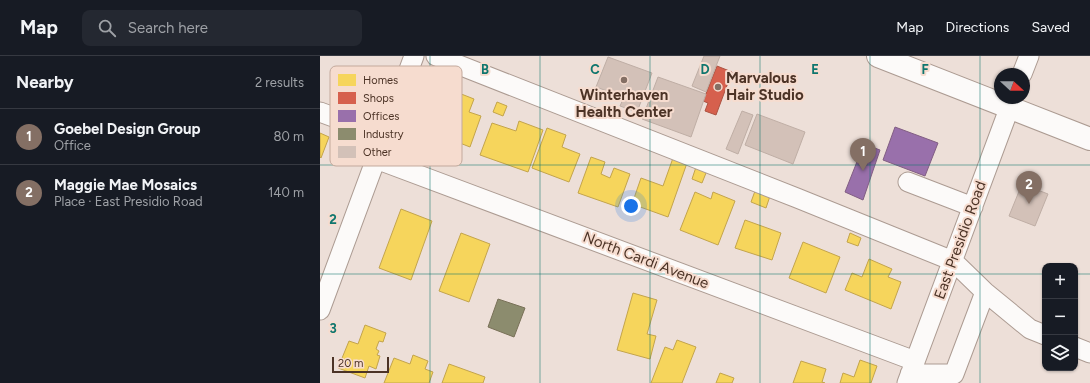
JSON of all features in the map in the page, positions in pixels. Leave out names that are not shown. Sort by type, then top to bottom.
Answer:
[{"type":"main road","points":[[878,56],[994,97]]},
{"type":"main road","points":[[1013,104],[1090,139]]},
{"type":"street","points":[[410,66],[414,56]]},
{"type":"street","points":[[436,56],[461,66]]},
{"type":"street","points":[[1024,68],[1029,56]]},
{"type":"street","points":[[462,66],[952,261],[985,292],[1030,329],[1042,334]]},
{"type":"street","name":"East Presidio Road","points":[[911,373],[1011,104]]},
{"type":"street","points":[[320,112],[330,116]]},
{"type":"street","points":[[320,310],[373,166]]},
{"type":"street","name":"North Cardi Avenue","points":[[394,166],[911,373]]},
{"type":"street","points":[[908,182],[973,207]]},
{"type":"street","points":[[911,373],[954,374],[985,292]]},
{"type":"street","points":[[1078,348],[1090,353]]},
{"type":"building: Homes","points":[[462,94],[474,99],[469,112],[481,116],[470,147],[462,144]]},
{"type":"building: Homes","points":[[497,102],[507,106],[503,116],[493,112]]},
{"type":"building: Homes","points":[[519,121],[543,130],[528,172],[480,155],[492,123],[516,131]]},
{"type":"building: Homes","points":[[547,128],[566,135],[562,147],[580,154],[569,182],[532,168]]},
{"type":"building: Homes","points":[[320,133],[329,137],[321,158],[320,157]]},
{"type":"building: Homes","points":[[591,157],[605,162],[601,174],[610,178],[614,168],[630,174],[618,207],[578,193]]},
{"type":"building: Homes","points":[[673,158],[687,163],[668,217],[632,204],[641,178],[663,186]]},
{"type":"building: Homes","points":[[697,164],[708,168],[702,183],[692,179]]},
{"type":"building: Homes","points":[[755,191],[770,196],[766,208],[751,202]]},
{"type":"building: Homes","points":[[695,192],[711,199],[713,192],[735,201],[718,245],[680,230]]},
{"type":"building: Homes","points":[[401,209],[432,221],[411,280],[379,268]]},
{"type":"building: Homes","points":[[745,220],[781,233],[772,260],[735,248]]},
{"type":"building: Homes","points":[[461,233],[490,244],[469,302],[439,291]]},
{"type":"building: Homes","points":[[850,233],[861,238],[858,246],[847,242]]},
{"type":"building: Homes","points":[[803,242],[840,257],[826,293],[789,278]]},
{"type":"building: Homes","points":[[869,259],[892,269],[888,277],[901,282],[891,309],[845,290],[852,273],[862,277]]},
{"type":"building: Homes","points":[[633,293],[657,300],[647,334],[656,336],[650,359],[617,350]]},
{"type":"building: Homes","points":[[365,325],[386,333],[383,342],[379,341],[376,349],[379,351],[377,355],[380,356],[376,369],[369,366],[365,378],[338,368],[349,341],[358,344]]},
{"type":"building: Homes","points":[[677,340],[696,347],[682,383],[651,383],[665,347],[673,350]]},
{"type":"building: Homes","points":[[413,355],[428,361],[425,369],[433,372],[429,383],[384,383],[394,358],[410,364]]},
{"type":"building: Homes","points":[[860,360],[877,366],[871,383],[840,383],[843,373],[854,377]]},
{"type":"building: Homes","points":[[801,361],[826,369],[822,382],[825,383],[793,383]]},
{"type":"building: Homes","points":[[449,364],[485,377],[483,383],[442,383]]},
{"type":"building: Homes","points":[[720,373],[734,378],[732,383],[716,383]]},
{"type":"building: Shops","name":"Marvalous Hair Studio","points":[[717,66],[732,72],[716,115],[705,111],[708,103],[703,101]]},
{"type":"building: Offices","points":[[895,127],[938,143],[925,176],[883,160]]},
{"type":"building: Offices","points":[[864,144],[880,150],[863,200],[845,192]]},
{"type":"building: Industry","points":[[498,299],[525,308],[514,337],[488,327]]},
{"type":"building: Other","points":[[704,56],[720,56],[706,92],[692,86]]},
{"type":"building: Other","name":"Winterhaven Health Center","points":[[608,57],[652,73],[637,112],[620,106],[624,97],[596,87]]},
{"type":"building: Other","points":[[658,77],[706,94],[691,137],[642,119]]},
{"type":"building: Other","points":[[742,111],[753,115],[738,154],[726,149]]},
{"type":"building: Other","points":[[757,114],[805,132],[793,164],[745,145]]},
{"type":"building: Other","points":[[1022,184],[1048,194],[1035,226],[1009,216]]},
{"type":"place","name":"Winterhaven Health Center","points":[[624,80]]},
{"type":"place","name":"Marvalous Hair Studio","points":[[718,87]]},
{"type":"place","name":"Goebel Design Group","points":[[863,171]]},
{"type":"place","name":"Maggie Mae Mosaics","points":[[1029,204]]}]
